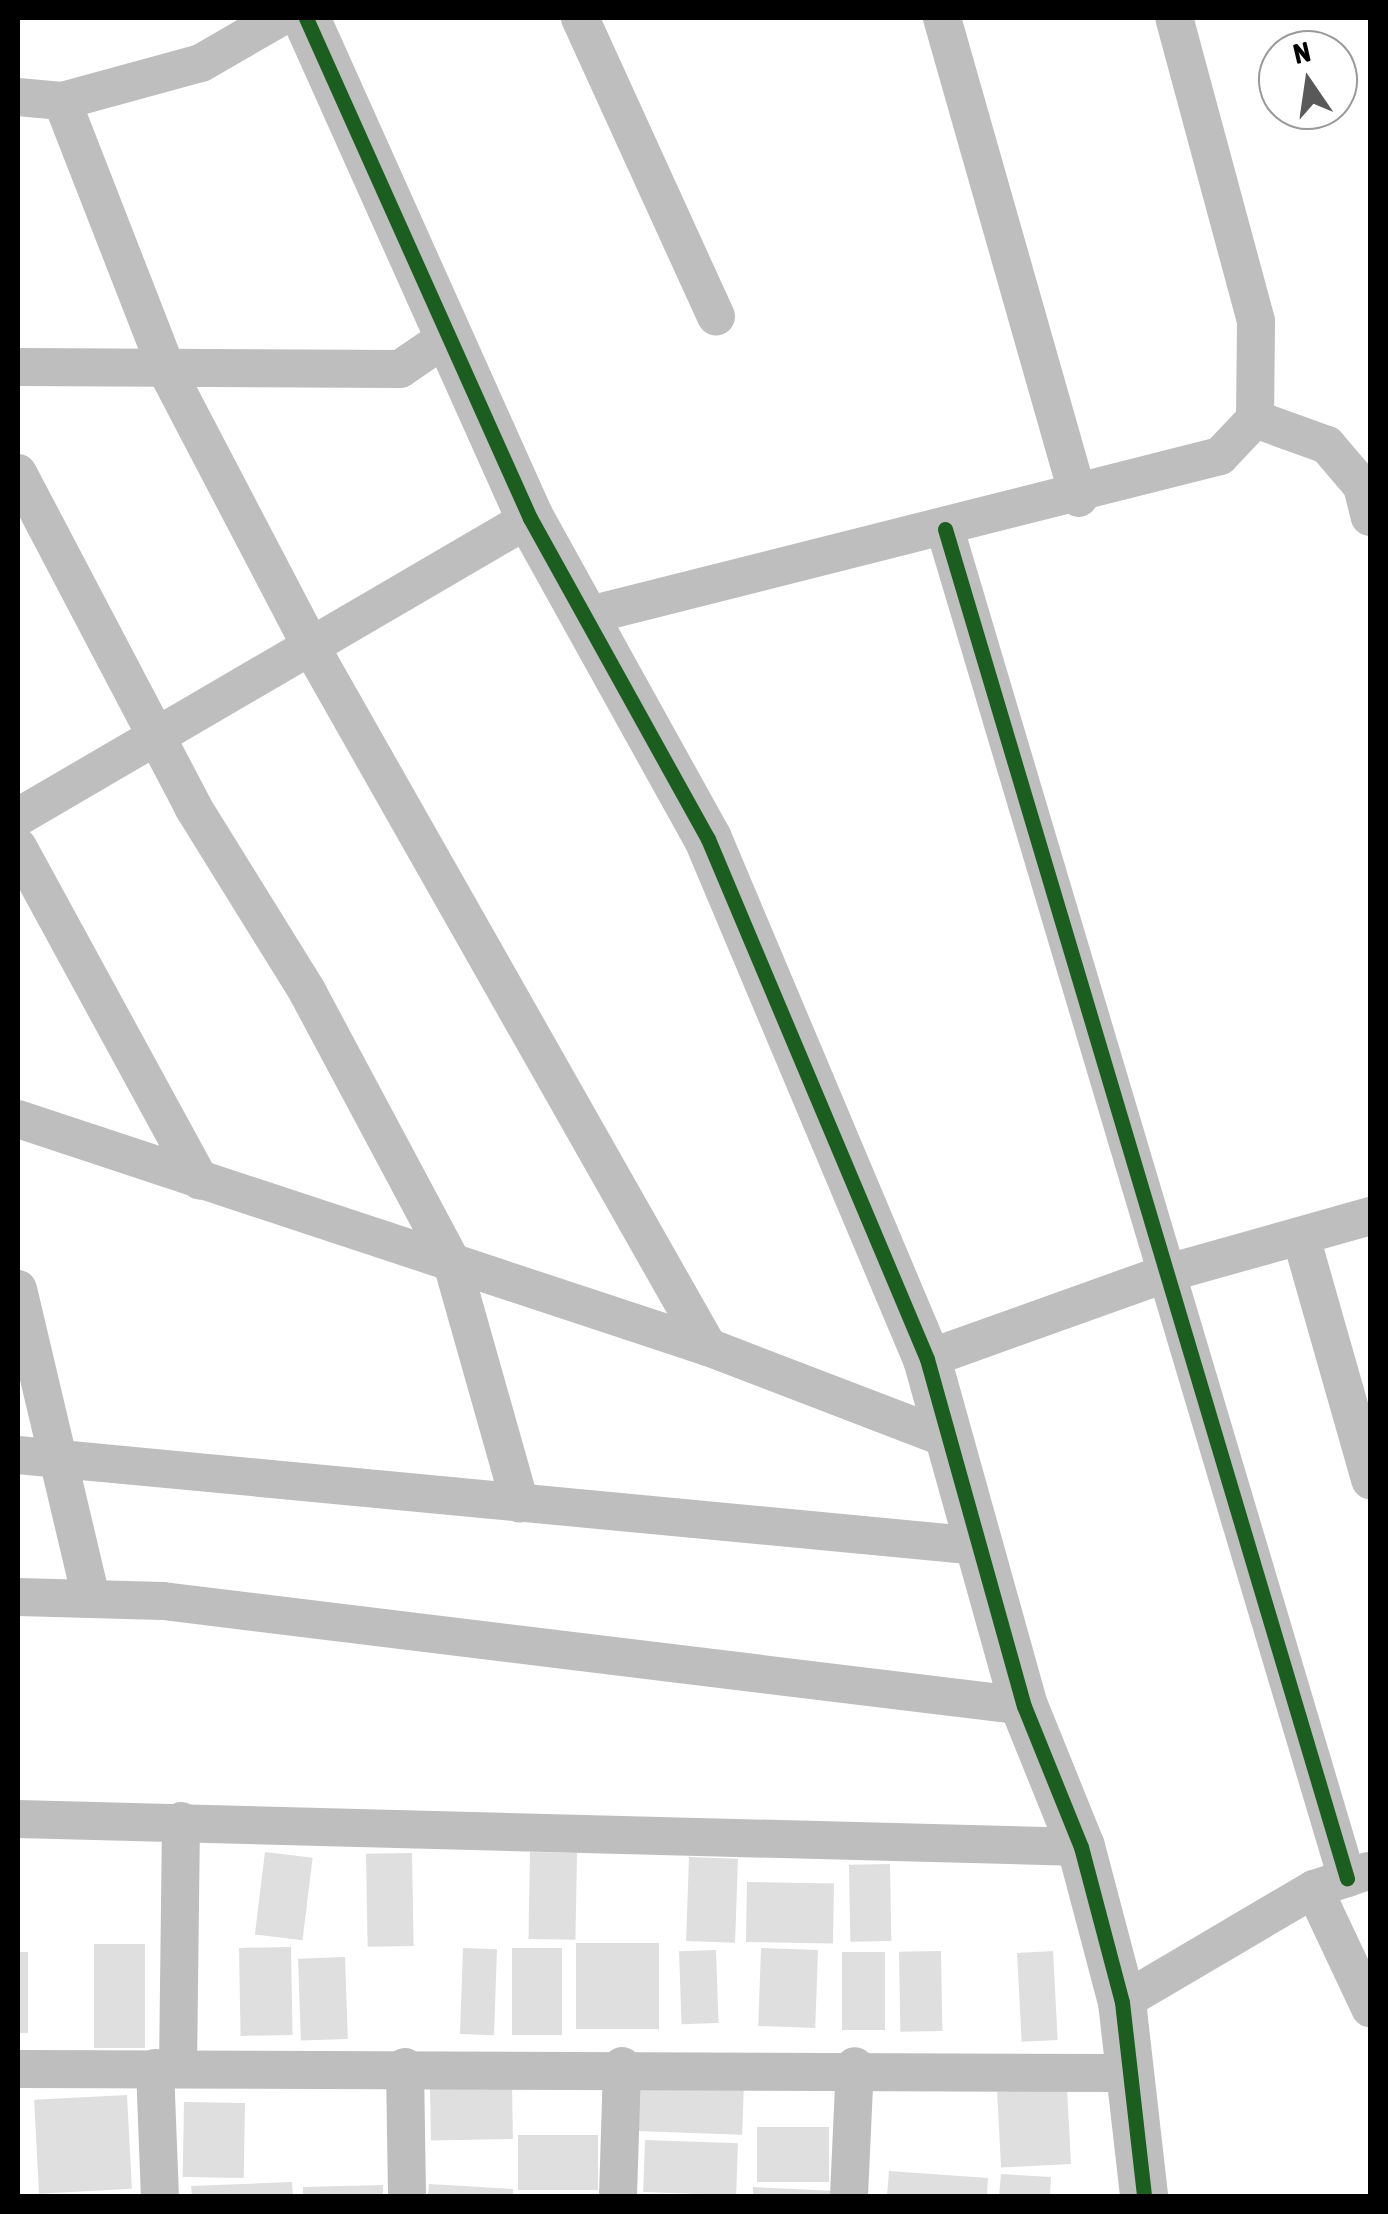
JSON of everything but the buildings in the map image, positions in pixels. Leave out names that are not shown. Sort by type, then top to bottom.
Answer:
[{"type":"street","points":[[18,97],[62,101],[201,63],[279,18]]},
{"type":"street","points":[[306,18],[444,339],[530,518],[708,839],[927,1359],[1024,1706],[1081,1846],[1122,2002],[1144,2196]]},
{"type":"street","points":[[580,18],[716,316]]},
{"type":"street","points":[[942,18],[1079,498]]},
{"type":"street","points":[[582,617],[1079,498],[1220,456],[1255,419],[1256,322],[1174,18]]},
{"type":"street","points":[[62,101],[168,373],[311,646],[708,1346]]},
{"type":"street","points":[[18,367],[168,373],[400,369],[444,339]]},
{"type":"street","points":[[1255,419],[1328,445],[1362,486],[1370,518]]},
{"type":"street","points":[[18,473],[158,735],[452,1263],[520,1504]]},
{"type":"street","points":[[18,817],[530,518]]},
{"type":"street","points":[[945,529],[1344,1879],[1370,2008]]},
{"type":"street","points":[[18,848],[200,1181]]},
{"type":"street","points":[[18,1119],[708,1346],[948,1439]]},
{"type":"street","points":[[927,1359],[1164,1274],[1370,1216]]},
{"type":"street","points":[[1301,1237],[1370,1480]]},
{"type":"street","points":[[18,1289],[91,1597]]},
{"type":"street","points":[[18,1455],[979,1546]]},
{"type":"street","points":[[18,1596],[91,1597],[1024,1706]]},
{"type":"street","points":[[18,1819],[1081,1846]]},
{"type":"street","points":[[160,2196],[181,1821]]},
{"type":"street","points":[[1122,2002],[1344,1879]]},
{"type":"street","points":[[618,2196],[622,2066]]},
{"type":"street","points":[[18,2069],[855,2066],[1127,2072]]},
{"type":"street","points":[[849,2196],[855,2066]]},
{"type":"street","points":[[405,2067],[406,2196]]},
{"type":"cycle path","points":[[306,18],[530,518],[708,839],[927,1359],[1024,1706],[1081,1847],[1122,2002],[1144,2196]]},
{"type":"cycle path","points":[[945,529],[1347,1878]]}]
